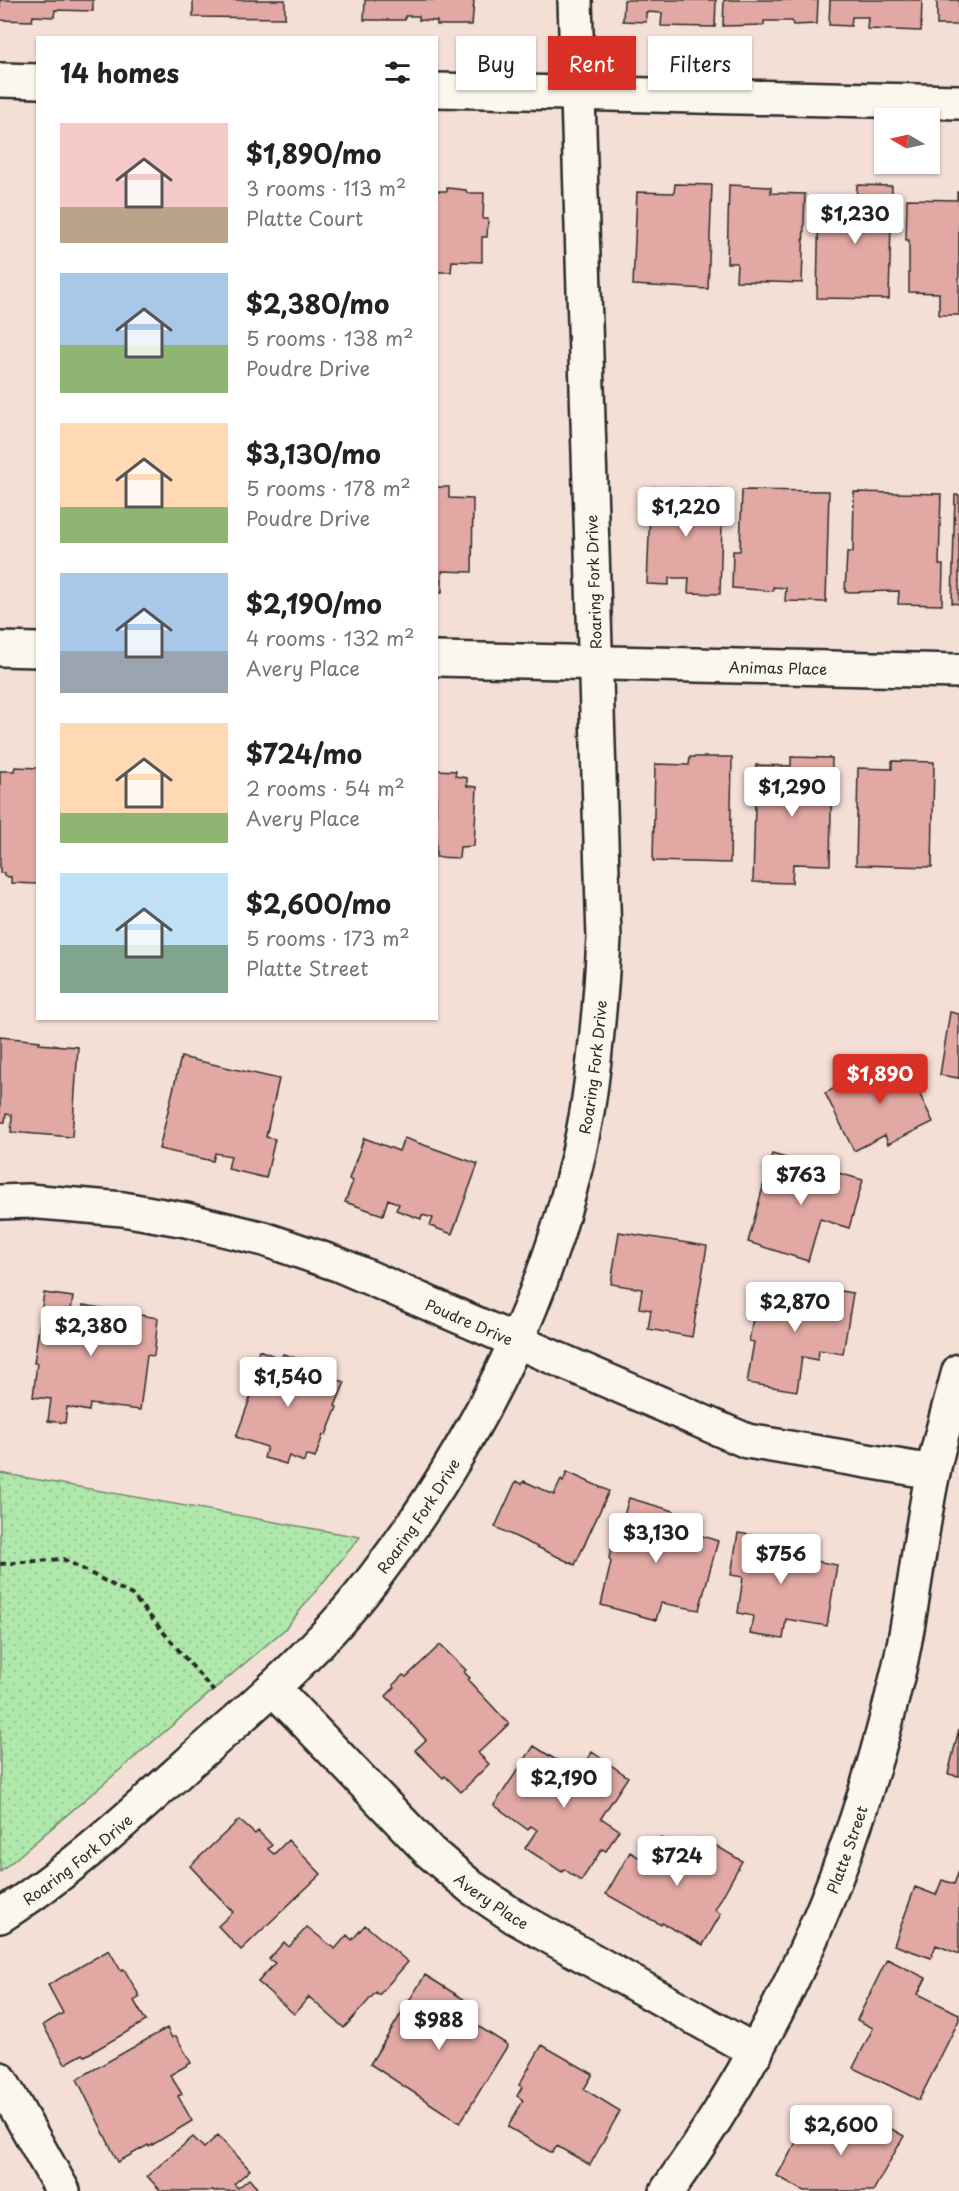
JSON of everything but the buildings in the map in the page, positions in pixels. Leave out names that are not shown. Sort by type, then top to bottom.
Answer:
[{"type":"street","name":"Roaring Fork Drive","points":[[0,1916],[28,1899],[102,1841],[238,1720],[312,1649],[373,1580],[437,1490],[475,1426],[516,1342],[543,1273],[566,1203],[586,1113],[600,1012],[604,938],[575,0]]},
{"type":"street","points":[[0,80],[36,81]]},
{"type":"street","points":[[438,90],[959,102]]},
{"type":"street","points":[[0,649],[36,650]]},
{"type":"street","name":"Animas Place","points":[[438,659],[959,670]]},
{"type":"street","name":"Poudre Drive","points":[[0,1202],[28,1201],[123,1209],[186,1220],[264,1239],[340,1265],[747,1441],[933,1472]]},
{"type":"street","name":"Platte Street","points":[[667,2191],[704,2139],[756,2052],[790,1988],[838,1876],[869,1785],[900,1667],[933,1472],[959,1371]]},
{"type":"street","name":"Avery Place","points":[[273,1688],[430,1852],[471,1887],[515,1917],[756,2052]]},
{"type":"street","points":[[0,2079],[63,2191]]},
{"type":"path","points":[[0,1564],[63,1559],[132,1595],[238,1720]]},
{"type":"green space","points":[[0,1473],[360,1537],[285,1629],[0,1872]]}]
